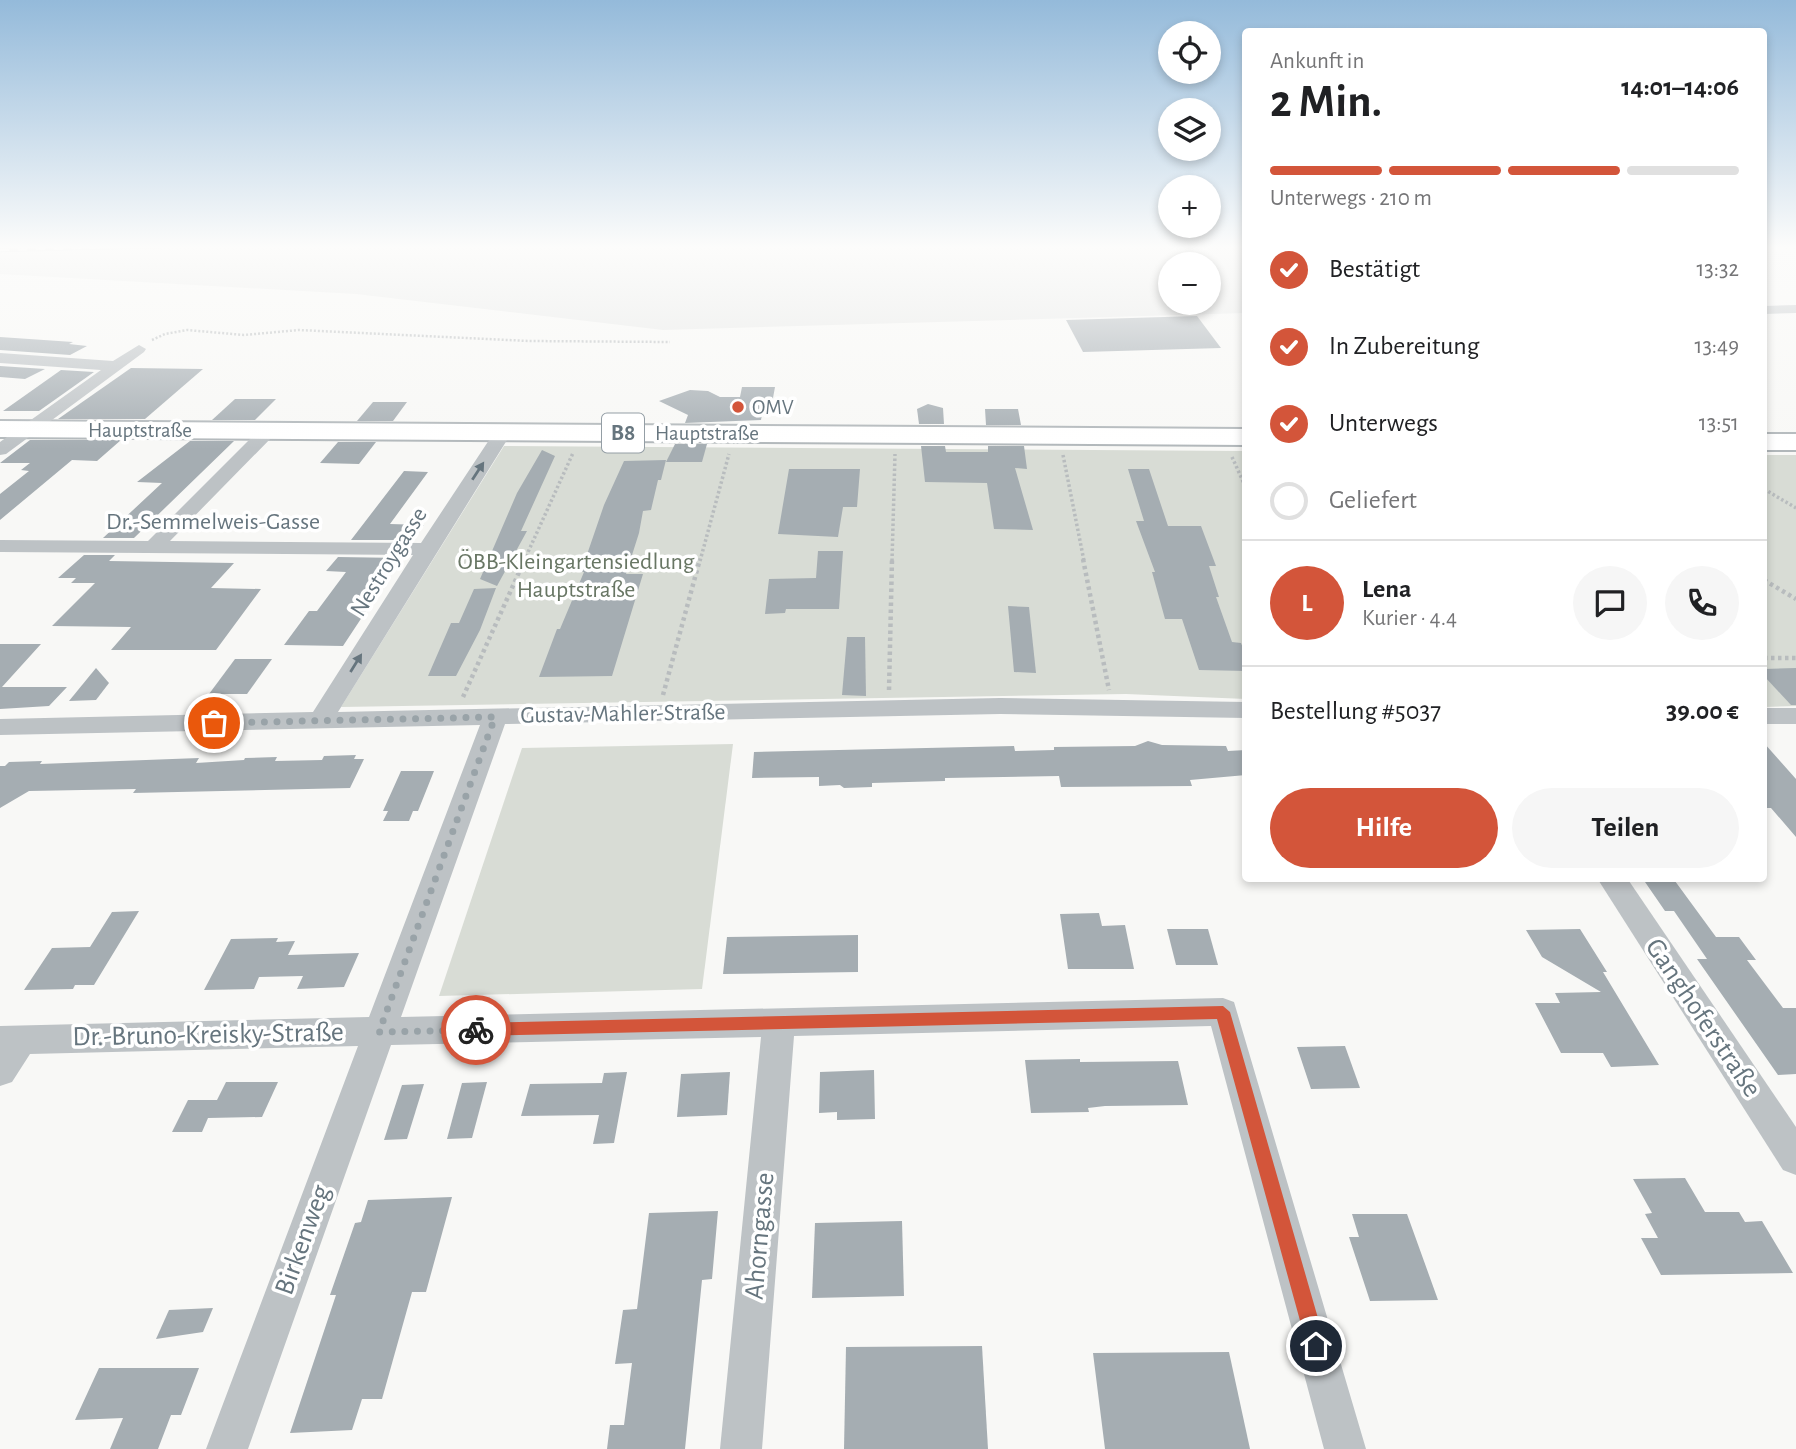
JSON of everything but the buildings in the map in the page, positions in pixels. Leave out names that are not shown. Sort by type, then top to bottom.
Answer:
[{"type":"main road","name":"Hauptstraße","points":[[0,429],[1235,437]]},
{"type":"main road","points":[[1767,442],[1796,442]]},
{"type":"street","points":[[1775,314],[1796,325]]},
{"type":"street","points":[[0,450],[139,349]]},
{"type":"street","points":[[0,358],[116,366]]},
{"type":"street","points":[[152,548],[269,430]]},
{"type":"street","name":"Nestroygasse","points":[[320,721],[503,432]]},
{"type":"street","name":"Dr.-Semmelweis-Gasse","points":[[0,547],[427,549]]},
{"type":"street","name":"Gustav-Mahler-Straße","points":[[0,727],[1000,706],[1242,710]]},
{"type":"street","points":[[1780,716],[1796,735]]},
{"type":"street","name":"Birkenweg","points":[[228,1449],[495,717]]},
{"type":"street","name":"Ganghoferstraße","points":[[1614,882],[1796,1158]]},
{"type":"street","name":"Dr.-Bruno-Kreisky-Straße","points":[[10,1039],[1223,1012],[1345,1449]]},
{"type":"street","name":"Ahorngasse","points":[[741,1449],[779,1022]]},
{"type":"street","points":[[0,1071],[10,1039]]},
{"type":"path","points":[[139,349],[165,334],[187,330],[244,335],[320,330],[543,342],[670,342]]},
{"type":"path","points":[[454,718],[582,432]]},
{"type":"path","points":[[658,713],[734,433]]},
{"type":"path","points":[[888,708],[895,435]]},
{"type":"path","points":[[1059,436],[1113,708]]},
{"type":"path","points":[[1235,437],[1242,469]]},
{"type":"path","points":[[1767,491],[1796,508]]},
{"type":"path","points":[[1767,582],[1796,599]]},
{"type":"path","points":[[1767,658],[1796,657]]},
{"type":"shaded area","points":[[523,314],[1158,314],[1177,315],[663,330]]},
{"type":"green space","name":"ÖBB-Kleingartensiedlung Hauptstraße","points":[[504,446],[1242,451],[1242,699],[1126,694],[341,707]]},
{"type":"green space","points":[[1767,455],[1796,455],[1796,706],[1767,707]]},
{"type":"green space","points":[[733,744],[702,989],[439,996],[522,748]]},
{"type":"way so far","points":[[214,723],[495,717],[379,1032],[476,1030]]},
{"type":"place","name":"OMV","points":[[738,407]]},
{"type":"route","points":[[476,1030],[1223,1012],[1316,1346]]}]
